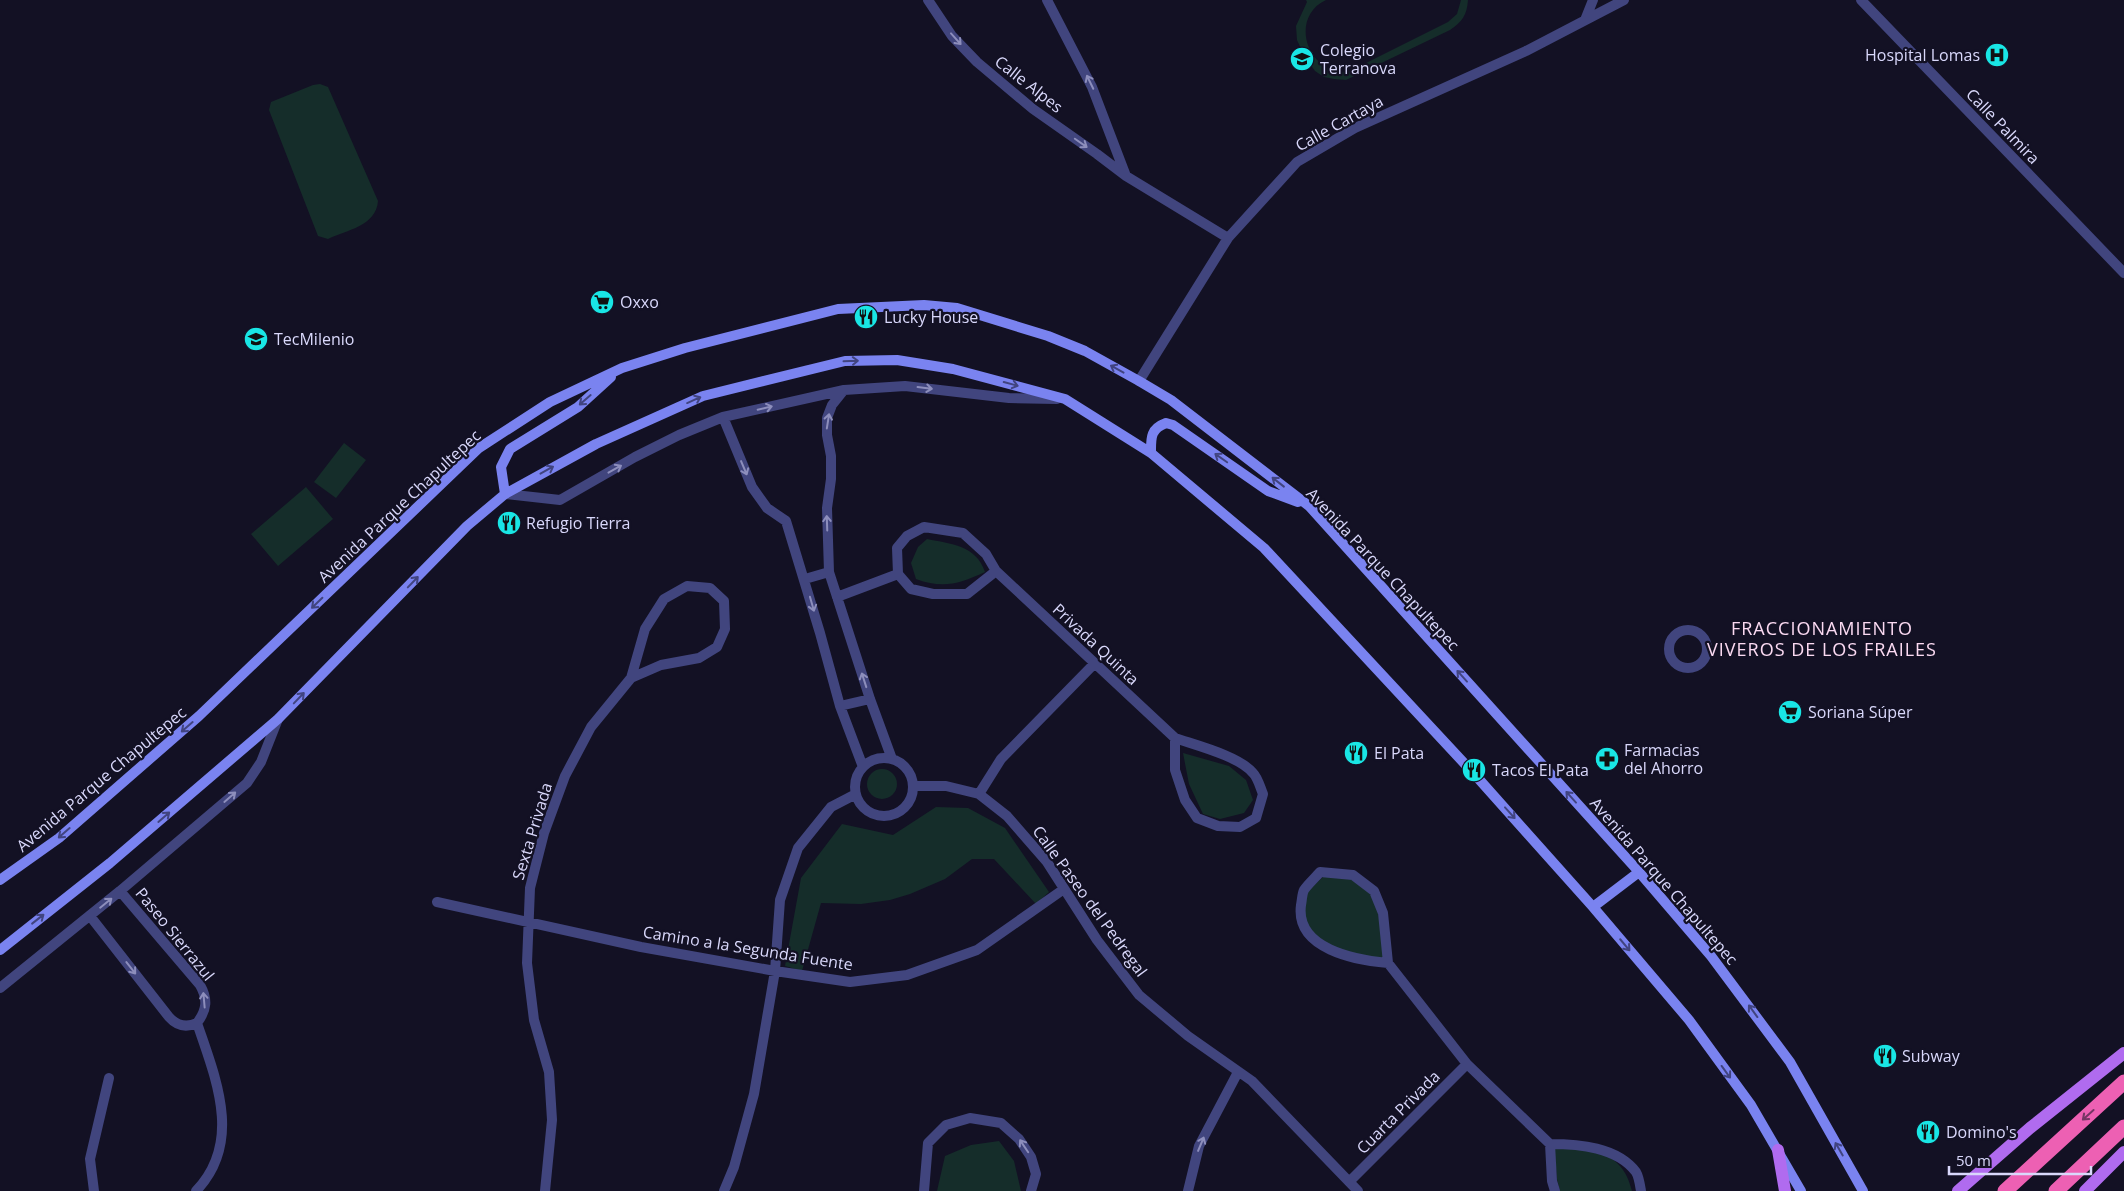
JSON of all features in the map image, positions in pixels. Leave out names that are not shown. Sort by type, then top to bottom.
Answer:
[{"type":"highway","points":[[2005,1191],[2124,1082]]},
{"type":"highway","points":[[2056,1191],[2124,1127]]},
{"type":"main road","name":"Avenida Parque Chapultepec","points":[[0,880],[58,838],[199,716],[479,448],[550,402],[622,368],[685,348],[838,309],[924,305],[957,308],[1048,336],[1085,351],[1139,381],[1171,400],[1309,506],[1639,872],[1711,956],[1790,1062],[1863,1191]]},
{"type":"main road","points":[[0,950],[110,863],[278,719],[467,526],[505,494],[596,444],[703,396],[845,361],[897,360],[953,369],[1065,399],[1152,453],[1264,548],[1478,777],[1689,1020],[1751,1105],[1801,1191]]},
{"type":"main road","points":[[505,494],[501,467],[510,449],[578,407],[622,368]]},
{"type":"main road","points":[[1152,453],[1150,437],[1153,430],[1166,423],[1173,425],[1268,491],[1309,506]]},
{"type":"main road","points":[[1593,908],[1639,872]]},
{"type":"main road","points":[[1958,1191],[1968,1186],[2030,1128],[2124,1053]]},
{"type":"main road","points":[[1778,1150],[1785,1191]]},
{"type":"main road","points":[[2085,1191],[2124,1152]]},
{"type":"street","name":"Calle Alpes","points":[[928,0],[952,36],[977,62],[1033,109],[1126,176],[1228,238]]},
{"type":"street","points":[[1048,0],[1092,87],[1126,176]]},
{"type":"street","points":[[1585,20],[1594,0]]},
{"type":"street","name":"Calle Cartaya","points":[[1139,381],[1228,238],[1298,162],[1355,128],[1526,51],[1624,0]]},
{"type":"street","name":"Calle Palmira","points":[[1861,0],[2124,273]]},
{"type":"street","points":[[505,494],[560,500],[679,435],[723,418],[844,390],[905,386],[1009,398],[1065,399]]},
{"type":"street","points":[[844,390],[832,404],[828,418],[827,435],[831,456],[831,479],[827,508],[829,572],[870,699],[892,759]]},
{"type":"street","points":[[723,418],[752,487],[767,508],[786,521],[805,579],[840,706],[863,767]]},
{"type":"street","name":"Privada Quinta","points":[[898,574],[897,548],[908,536],[924,527],[963,533],[986,554],[996,571],[1175,738],[1207,748],[1235,760],[1253,773],[1263,794],[1256,818],[1240,827],[1218,826],[1197,818],[1185,800],[1175,770],[1175,738]]},
{"type":"street","points":[[837,597],[898,574],[912,589],[932,594],[967,594],[996,571]]},
{"type":"street","points":[[805,579],[829,572]]},
{"type":"street","name":"Sexta Privada","points":[[544,1191],[552,1120],[550,1072],[534,1020],[527,963],[532,879],[544,833],[565,776],[592,728],[631,678],[645,629],[664,598],[687,586],[710,588],[724,601],[725,629],[717,647],[699,658],[661,665],[631,678]]},
{"type":"street","points":[[980,794],[1001,759],[1094,664]]},
{"type":"street","points":[[840,706],[870,699]]},
{"type":"street","points":[[0,988],[90,916],[247,783],[261,762],[278,719]]},
{"type":"street","points":[[881,758],[892,759],[900,762],[912,777],[914,786],[912,798],[905,808],[894,815],[882,817],[870,813],[861,805],[856,794],[855,784],[863,767],[881,758]]},
{"type":"street","name":"Calle Paseo del Pedregal","points":[[914,786],[946,786],[980,794],[1007,816],[1046,862],[1097,940],[1139,995],[1188,1036],[1252,1081],[1358,1191]]},
{"type":"street","points":[[724,1191],[734,1167],[754,1094],[775,971],[780,900],[798,848],[831,807],[856,794]]},
{"type":"street","points":[[1388,963],[1360,960],[1333,950],[1310,937],[1300,916],[1303,891],[1320,872],[1353,875],[1374,890],[1382,913],[1388,963],[1468,1064],[1550,1144],[1552,1181],[1555,1191]]},
{"type":"street","name":"Camino a la Segunda Fuente","points":[[437,902],[641,946],[775,971],[850,982],[907,974],[977,950],[1064,890]]},
{"type":"street","name":"Paseo Sierrazul","points":[[120,891],[200,985],[206,1000],[205,1009],[197,1023]]},
{"type":"street","points":[[90,916],[173,1022],[185,1026],[197,1023],[210,1060],[223,1119],[222,1140],[209,1178],[208,1191]]},
{"type":"street","name":"Cuarta Privada","points":[[1350,1181],[1468,1064]]},
{"type":"street","points":[[1188,1191],[1199,1146],[1238,1072]]},
{"type":"street","points":[[94,1191],[90,1158],[109,1078]]},
{"type":"street","points":[[924,1191],[928,1143],[946,1125],[970,1118],[1001,1123],[1019,1139],[1031,1157],[1036,1174],[1031,1191]]},
{"type":"street","points":[[1550,1144],[1574,1144],[1598,1149],[1620,1157],[1637,1173],[1641,1191]]},
{"type":"street","points":[[196,1191],[209,1178]]},
{"type":"green space","points":[[1306,0],[1326,0],[1315,8],[1308,19],[1307,43],[1313,55],[1322,64],[1333,70],[1348,72],[1448,22],[1457,14],[1461,0],[1468,0],[1463,18],[1450,30],[1346,80],[1324,77],[1315,71],[1305,57],[1297,40],[1296,26],[1307,2]]},
{"type":"green space","points":[[320,84],[328,87],[378,201],[372,216],[366,222],[352,230],[328,239],[318,236],[269,110],[271,102]]},
{"type":"green space","points":[[344,443],[366,460],[336,498],[314,482]]},
{"type":"green space","points":[[306,487],[333,519],[278,566],[251,534]]},
{"type":"green space","points":[[927,539],[962,547],[976,556],[985,572],[967,580],[951,584],[935,584],[916,579],[911,563],[918,547]]},
{"type":"green space","points":[[1183,753],[1229,766],[1246,780],[1253,800],[1244,813],[1220,819],[1203,814],[1189,784]]},
{"type":"green space","points":[[882,769],[893,773],[897,784],[893,795],[882,799],[871,795],[867,784],[871,773]]},
{"type":"green space","points":[[936,807],[968,808],[1005,828],[1049,892],[1036,904],[994,859],[972,859],[945,879],[910,894],[890,900],[861,904],[821,903],[802,971],[785,966],[801,878],[842,824],[893,835]]},
{"type":"green space","points":[[1349,876],[1369,890],[1378,911],[1385,961],[1335,949],[1312,936],[1303,915],[1308,891],[1323,877]]},
{"type":"green space","points":[[999,1141],[1014,1161],[1021,1191],[937,1191],[945,1156],[971,1145]]},
{"type":"green space","points":[[1554,1147],[1592,1152],[1613,1160],[1621,1167],[1632,1191],[1560,1191]]},
{"type":"place","name":"Hospital Lomas","points":[[1997,55]]},
{"type":"place","name":"Colegio Terranova","points":[[1302,59]]},
{"type":"place","name":"Oxxo","points":[[602,302]]},
{"type":"place","name":"Lucky House","points":[[866,317]]},
{"type":"place","name":"TecMilenio","points":[[256,339]]},
{"type":"place","name":"Refugio Tierra","points":[[509,523]]},
{"type":"place","name":"Soriana Súper","points":[[1790,712]]},
{"type":"place","name":"El Pata","points":[[1356,753]]},
{"type":"place","name":"Farmacias del Ahorro","points":[[1607,759]]},
{"type":"place","name":"Tacos El Pata","points":[[1474,770]]},
{"type":"place","name":"Subway","points":[[1885,1056]]},
{"type":"place","name":"Domino's","points":[[1928,1132]]},
{"type":"district","name":"FRACCIONAMIENTO VIVEROS DE LOS FRAILES","points":[[1822,638]]}]
